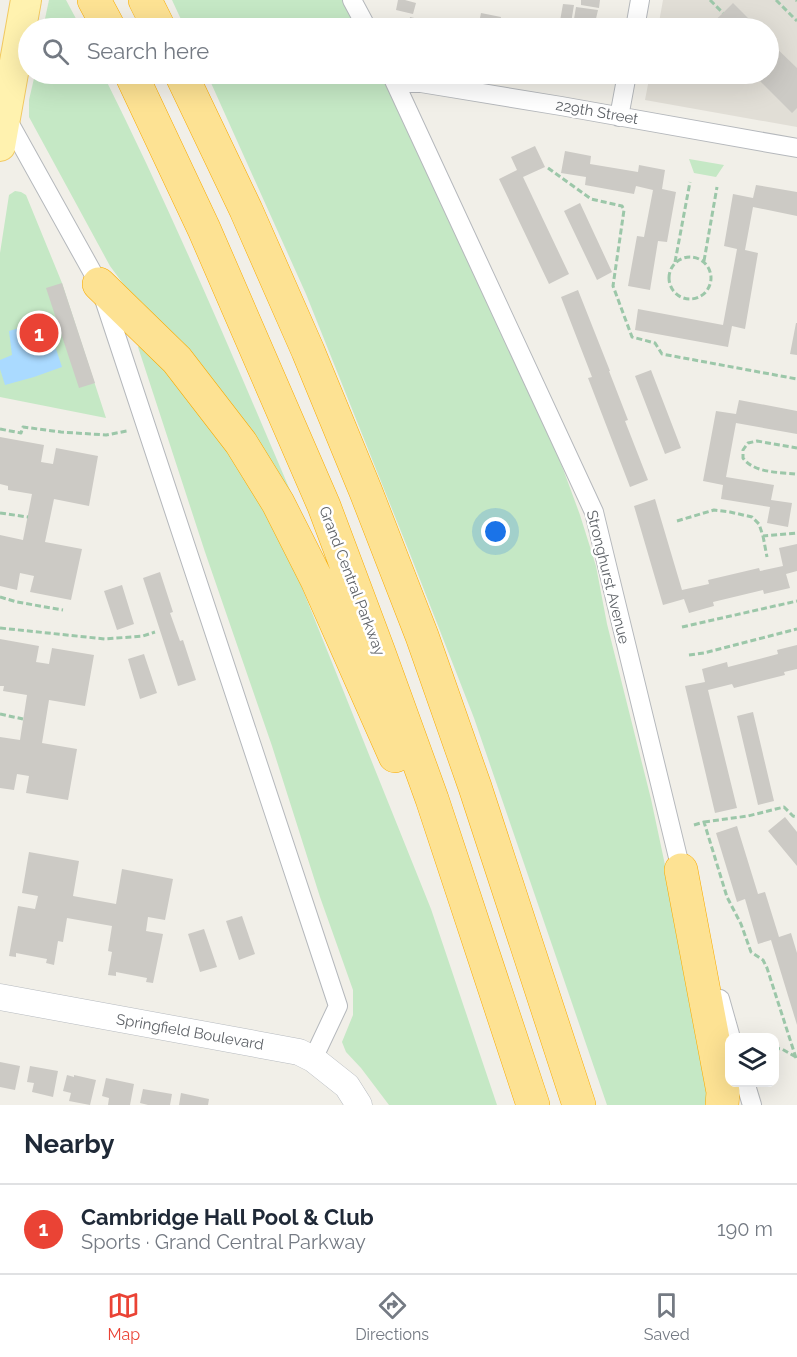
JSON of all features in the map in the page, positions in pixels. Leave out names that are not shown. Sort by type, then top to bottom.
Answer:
[{"type":"highway","points":[[94,0],[104,18]]},
{"type":"highway","points":[[145,0],[154,18]]},
{"type":"highway","name":"Grand Central Parkway","points":[[136,84],[204,229],[324,506],[432,799],[532,1105]]},
{"type":"highway","points":[[186,84],[246,210],[308,351],[422,636],[476,787],[579,1105]]},
{"type":"highway","points":[[99,284],[177,360],[241,443],[278,503],[316,580],[387,737],[532,1105]]},
{"type":"highway","points":[[681,870],[723,1092],[722,1105]]},
{"type":"main road","points":[[22,18],[26,0]]},
{"type":"main road","points":[[0,146],[3,111],[18,39]]},
{"type":"main road","name":"Springfield Boulevard","points":[[0,997],[299,1052],[313,1059],[347,1086],[359,1105]]},
{"type":"street","points":[[352,0],[362,18]]},
{"type":"street","points":[[637,18],[640,0]]},
{"type":"street","name":"Stronghurst Avenue","points":[[397,84],[594,512],[681,870],[730,1033]]},
{"type":"street","name":"229th Street","points":[[427,84],[797,147]]},
{"type":"street","points":[[620,117],[625,84]]},
{"type":"street","points":[[3,111],[99,284],[338,1006],[313,1059]]},
{"type":"street","points":[[746,1087],[752,1105]]},
{"type":"path","points":[[710,0],[723,13]]},
{"type":"path","points":[[776,0],[797,21]]},
{"type":"path","points":[[548,168],[591,200],[622,206],[624,210],[613,286],[632,337],[655,343],[662,354],[797,379]]},
{"type":"path","points":[[675,262],[687,256],[704,261],[712,277],[711,284],[703,295],[690,300],[678,296],[670,286],[669,273],[675,262],[690,182]]},
{"type":"path","points":[[704,261],[717,187]]},
{"type":"path","points":[[0,429],[21,433],[23,427],[106,435],[127,431]]},
{"type":"path","points":[[795,474],[755,468],[747,464],[743,458],[743,450],[748,443],[757,441],[797,448]]},
{"type":"path","points":[[677,521],[714,510],[752,517],[759,524],[767,557]]},
{"type":"path","points":[[0,513],[28,518]]},
{"type":"path","points":[[762,536],[797,533]]},
{"type":"path","points":[[0,597],[63,610]]},
{"type":"path","points":[[682,627],[797,600]]},
{"type":"path","points":[[0,628],[105,639],[143,636],[155,632]]},
{"type":"path","points":[[688,655],[797,629]]},
{"type":"path","points":[[0,714],[23,719]]},
{"type":"path","points":[[694,825],[784,807],[797,817]]},
{"type":"path","points":[[704,822],[727,897],[741,924],[751,952],[763,960],[767,968],[796,1058]]},
{"type":"path","points":[[779,1048],[796,1058]]},
{"type":"shaded area","points":[[663,0],[797,0],[797,127],[645,100],[648,84],[779,84],[779,18],[660,18]]},
{"type":"green space","points":[[49,0],[66,0],[76,18],[45,18]]},
{"type":"green space","points":[[172,0],[345,0],[355,18],[180,18]]},
{"type":"green space","points":[[33,84],[108,84],[185,247],[311,539],[110,266],[29,117],[29,100]]},
{"type":"green space","points":[[212,84],[390,84],[406,114],[559,458],[596,566],[607,624],[651,799],[716,1105],[607,1105],[474,718],[306,294]]},
{"type":"green space","points":[[689,159],[724,165],[716,177],[694,173]]},
{"type":"green space","points":[[15,191],[26,195],[62,283],[106,418],[0,397],[0,253],[9,195]]},
{"type":"green space","points":[[146,338],[249,469],[284,543],[431,909],[497,1105],[389,1105],[346,1052],[342,1042],[353,1015],[353,990],[320,897],[272,746],[138,347]]},
{"type":"water","points":[[29,325],[39,346],[54,343],[62,367],[5,385],[0,360],[12,355],[9,331]]},
{"type":"building","points":[[398,0],[416,3],[413,14],[396,10]]},
{"type":"building","points":[[581,0],[600,0],[599,8],[581,5]]},
{"type":"building","points":[[733,3],[748,18],[718,18]]},
{"type":"building","points":[[563,4],[574,5],[572,18],[561,18]]},
{"type":"building","points":[[576,7],[598,10],[596,18],[574,18]]},
{"type":"building","points":[[481,13],[501,17],[501,18],[480,18]]},
{"type":"building","points":[[779,51],[797,68],[797,108],[792,113],[763,84],[779,84]]},
{"type":"building","points":[[535,146],[545,167],[523,177],[569,274],[549,284],[499,179],[517,170],[511,157]]},
{"type":"building","points":[[565,151],[591,156],[590,164],[638,172],[639,165],[665,170],[662,189],[676,192],[667,242],[658,241],[650,290],[628,286],[637,236],[644,237],[653,190],[636,186],[634,194],[585,185],[586,177],[561,173]]},
{"type":"building","points":[[756,185],[797,192],[797,216],[753,207],[745,250],[758,253],[745,329],[732,326],[728,347],[635,330],[638,309],[723,325],[737,249],[724,246],[733,194],[753,198]]},
{"type":"building","points":[[580,203],[612,272],[597,280],[564,211]]},
{"type":"building","points":[[62,283],[95,383],[79,388],[46,288]]},
{"type":"building","points":[[578,290],[610,371],[628,420],[625,421],[648,480],[630,487],[588,378],[592,377],[561,297]]},
{"type":"building","points":[[797,323],[797,355],[790,354]]},
{"type":"building","points":[[651,370],[681,448],[665,454],[635,376]]},
{"type":"building","points":[[739,400],[797,411],[797,434],[736,423],[726,477],[774,485],[771,500],[792,503],[788,527],[767,523],[770,507],[721,499],[723,485],[703,481],[716,411],[736,414]]},
{"type":"building","points":[[0,437],[44,445],[41,462],[53,464],[56,448],[98,456],[89,506],[54,499],[45,542],[82,549],[71,600],[30,592],[34,576],[20,573],[17,590],[0,586],[0,535],[23,540],[32,494],[8,490],[8,486],[0,484]]},
{"type":"building","points":[[655,499],[682,590],[709,584],[708,580],[759,568],[760,571],[783,566],[779,548],[797,544],[797,571],[786,574],[790,588],[764,594],[763,590],[713,602],[714,606],[689,613],[684,599],[663,605],[634,506]]},
{"type":"building","points":[[160,572],[173,612],[170,613],[180,641],[183,640],[196,680],[178,686],[143,578]]},
{"type":"building","points":[[122,585],[134,624],[117,630],[104,591]]},
{"type":"building","points":[[0,639],[39,646],[36,662],[49,664],[52,648],[94,655],[85,706],[49,700],[42,743],[77,749],[68,800],[26,793],[29,776],[17,774],[14,790],[0,788],[0,737],[20,740],[27,695],[3,691],[4,686],[0,686]]},
{"type":"building","points":[[797,645],[797,669],[784,672],[785,675],[734,688],[732,684],[708,690],[737,808],[715,813],[685,686],[705,682],[702,669],[727,662],[728,667],[778,654],[777,650]]},
{"type":"building","points":[[144,654],[157,693],[140,699],[128,659]]},
{"type":"building","points":[[753,712],[774,801],[758,805],[737,716]]},
{"type":"building","points":[[785,817],[797,832],[797,866],[768,831]]},
{"type":"building","points":[[737,826],[758,894],[765,892],[779,937],[791,933],[797,953],[797,1025],[771,940],[758,944],[745,899],[737,902],[716,833]]},
{"type":"building","points":[[29,852],[79,861],[73,896],[116,904],[122,869],[173,879],[165,920],[148,917],[146,931],[163,934],[153,983],[146,982],[147,978],[116,972],[116,976],[108,975],[112,952],[108,951],[112,926],[67,918],[63,942],[58,941],[54,965],[46,963],[47,959],[16,953],[16,957],[9,956],[18,906],[35,909],[38,896],[22,893]]},
{"type":"building","points":[[242,916],[255,954],[239,960],[226,921]]},
{"type":"building","points":[[204,929],[217,967],[200,972],[188,934]]},
{"type":"building","points":[[0,1062],[20,1066],[15,1090],[0,1087]]},
{"type":"building","points":[[30,1066],[58,1071],[53,1097],[32,1092],[34,1083],[27,1082]]},
{"type":"building","points":[[67,1075],[96,1080],[90,1105],[69,1101],[71,1093],[63,1091]]},
{"type":"building","points":[[106,1078],[134,1084],[130,1105],[108,1105],[109,1098],[102,1096]]},
{"type":"building","points":[[143,1089],[172,1094],[170,1105],[140,1103]]},
{"type":"building","points":[[181,1093],[209,1099],[208,1105],[179,1105]]},
{"type":"place","name":"Cambridge Hall Pool & Club","points":[[39,333]]}]
